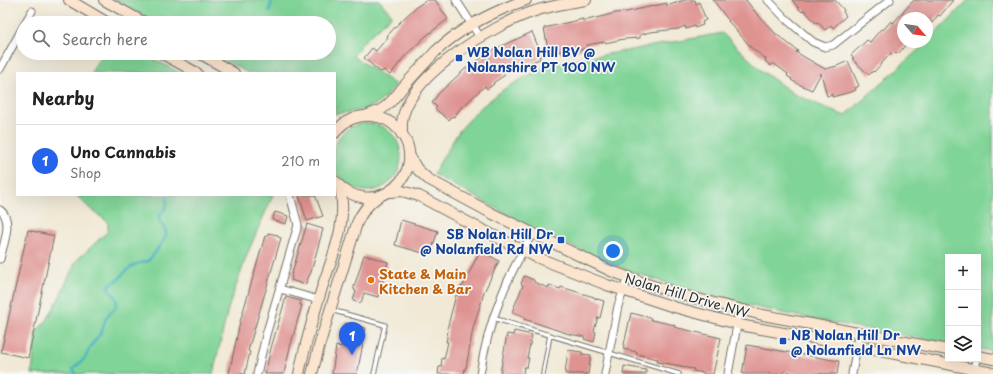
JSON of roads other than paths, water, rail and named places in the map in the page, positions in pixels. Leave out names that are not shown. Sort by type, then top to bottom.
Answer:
[{"type":"street","points":[[69,0],[96,16]]},
{"type":"street","points":[[104,0],[133,16]]},
{"type":"street","points":[[456,0],[480,37]]},
{"type":"street","points":[[366,116],[382,109],[388,104],[422,65],[438,50],[472,24],[526,0]]},
{"type":"street","points":[[402,135],[402,118],[408,103],[417,90],[454,54],[495,28],[533,12],[583,0]]},
{"type":"street","points":[[768,0],[785,18],[813,42],[825,47],[833,45],[890,0]]},
{"type":"street","points":[[29,16],[32,11]]},
{"type":"street","points":[[0,68],[16,39]]},
{"type":"street","points":[[174,60],[195,72]]},
{"type":"street","points":[[211,60],[232,72]]},
{"type":"street","points":[[336,131],[346,122],[355,118],[377,116],[396,126],[402,135]]},
{"type":"street","points":[[336,122],[346,122]]},
{"type":"street","name":"Nolan Hill Drive NW","points":[[402,135],[416,169],[428,179],[532,233],[612,271],[690,297],[740,310],[945,349]]},
{"type":"street","points":[[312,374],[330,310],[359,218],[370,202],[390,192],[398,185],[408,166],[409,155]]},
{"type":"street","points":[[338,184],[349,194],[359,197],[370,198],[380,196]]},
{"type":"street","points":[[299,374],[308,335],[343,220],[343,199],[338,184]]},
{"type":"street","name":"Nolan Hill Drive NW","points":[[390,192],[402,191],[418,196],[523,250],[565,269],[674,307],[737,324],[857,346],[974,372],[993,373]]},
{"type":"street","points":[[257,374],[266,335],[298,225],[290,196]]},
{"type":"street","points":[[0,210],[6,215],[7,220],[0,259]]},
{"type":"street","points":[[480,374],[483,355],[500,299],[532,233]]},
{"type":"street","points":[[605,374],[618,306],[628,277]]},
{"type":"street","points":[[280,289],[319,300]]},
{"type":"street","points":[[728,374],[740,310]]},
{"type":"street","points":[[852,374],[859,333]]},
{"type":"street","points":[[981,357],[993,359]]},
{"type":"street","points":[[974,372],[976,362]]},
{"type":"lane","points":[[330,310],[384,325],[374,374]]},
{"type":"lane","points":[[493,318],[666,372],[680,374]]},
{"type":"lane","points":[[543,374],[550,335]]},
{"type":"waterway","points":[[269,12],[272,0]]},
{"type":"waterway","points":[[76,374],[73,369],[85,358],[91,346],[102,331],[106,317],[116,307],[117,299],[108,288],[110,284],[114,283],[132,267],[139,263],[148,261],[166,236],[166,230],[160,223],[159,216],[166,207],[166,196]]},
{"type":"place","name":"WB Nolan Hill BV @ Nolanshire PT 100 NW","points":[[459,58]]},
{"type":"place","name":"SB Nolan Hill Dr @ Nolanfield Rd NW","points":[[561,240]]},
{"type":"place","name":"State & Main Kitchen & Bar","points":[[371,280]]},
{"type":"place","name":"NB Nolan Hill Dr @ Nolanfield Ln NW","points":[[783,341]]},
{"type":"place","name":"Uno Cannabis","points":[[352,355]]}]
